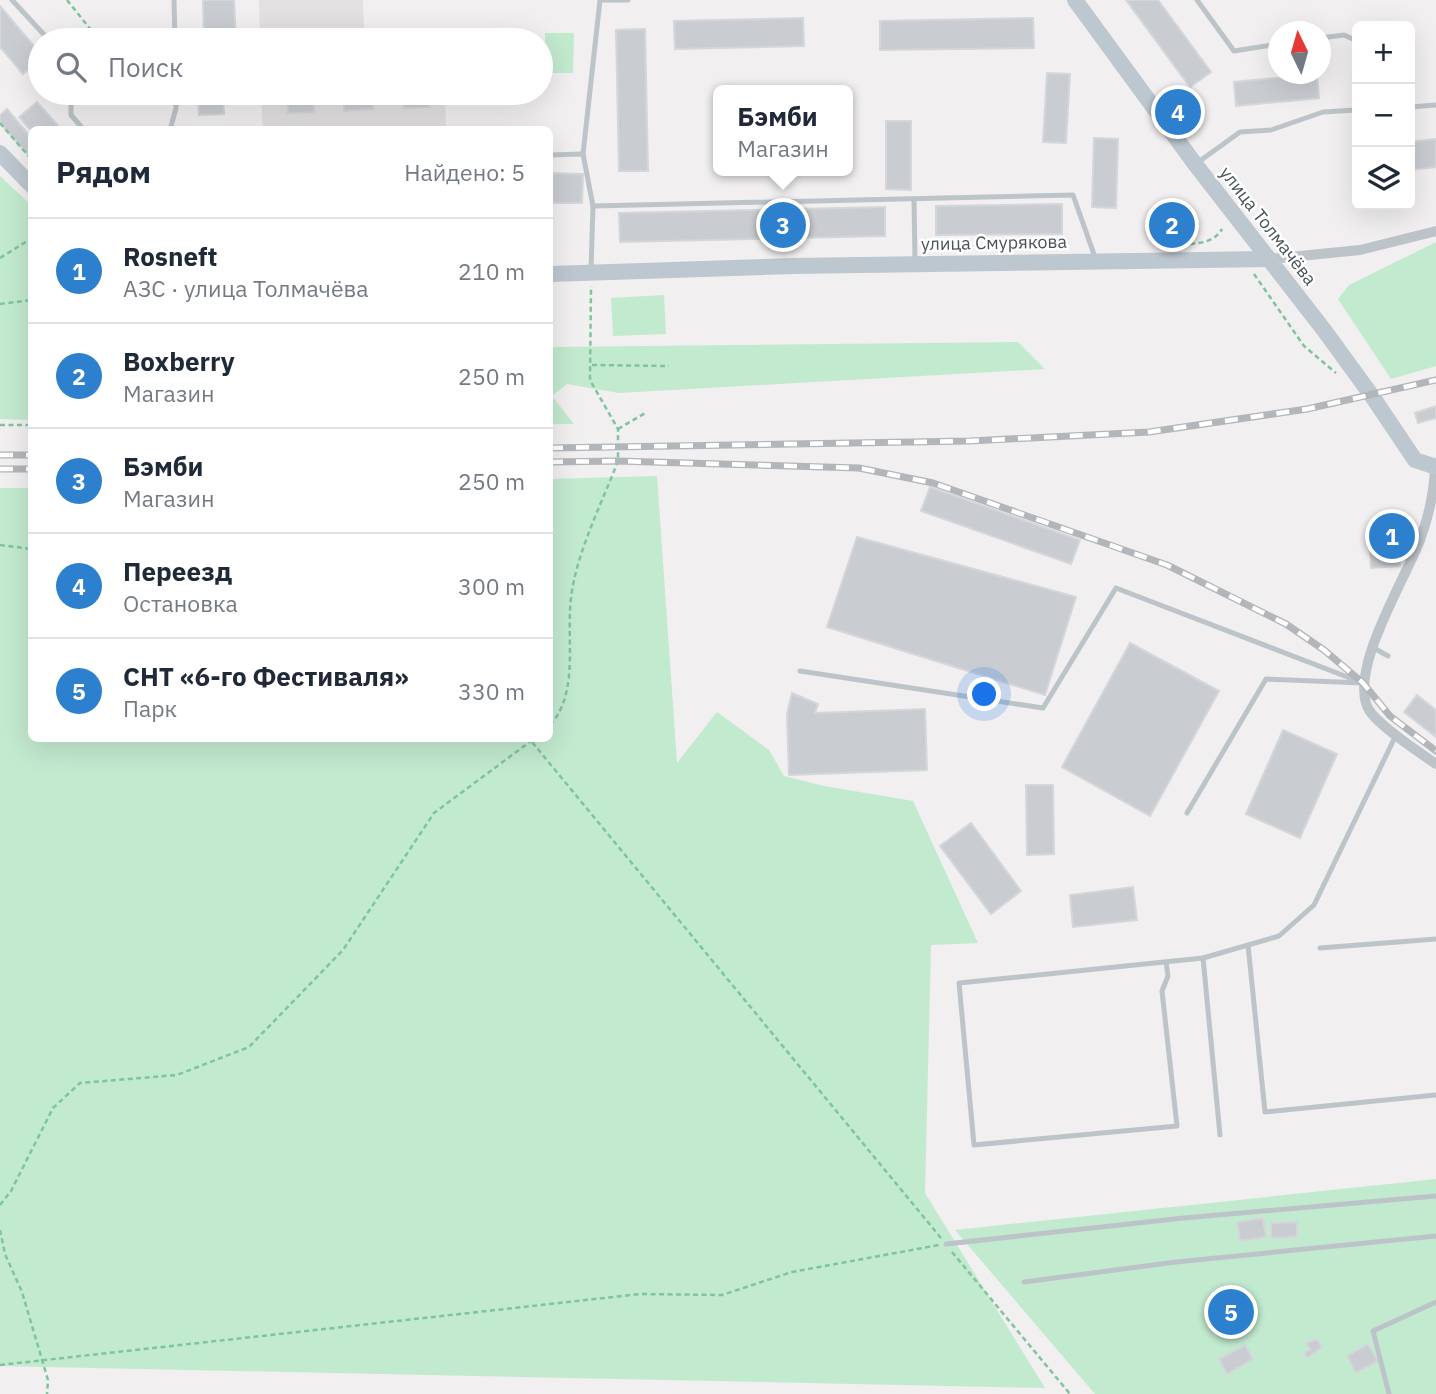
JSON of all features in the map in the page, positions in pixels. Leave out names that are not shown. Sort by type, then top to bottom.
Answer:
[{"type":"street","name":"улица Толмачёва","points":[[1075,0],[1195,164],[1368,390],[1415,460],[1436,467],[1435,497],[1420,540],[1372,647],[1363,683]]},
{"type":"street","points":[[0,153],[28,182]]},
{"type":"street","name":"улица Смурякова","points":[[553,274],[915,264],[1269,259],[1360,250],[1436,232]]},
{"type":"street","points":[[1363,683],[1369,710],[1396,735],[1436,764]]},
{"type":"lane","points":[[12,0],[38,28]]},
{"type":"lane","points":[[174,0],[175,28]]},
{"type":"lane","points":[[591,272],[593,206],[583,154],[600,0],[628,0]]},
{"type":"lane","points":[[1197,0],[1234,51],[1268,46]]},
{"type":"lane","points":[[1331,37],[1344,35],[1352,39]]},
{"type":"lane","points":[[71,105],[71,115],[81,126]]},
{"type":"lane","points":[[171,126],[176,105]]},
{"type":"lane","points":[[1415,107],[1436,105]]},
{"type":"lane","points":[[1195,164],[1240,132],[1271,130],[1324,112],[1352,110]]},
{"type":"lane","points":[[553,155],[583,154]]},
{"type":"lane","points":[[593,206],[1073,195],[1097,261]]},
{"type":"lane","points":[[914,199],[915,264]]},
{"type":"lane","points":[[800,671],[1043,708],[1115,588],[1363,683]]},
{"type":"lane","points":[[1372,647],[1388,656]]},
{"type":"lane","points":[[1187,813],[1266,679],[1363,683]]},
{"type":"lane","points":[[1166,962],[1168,976],[1162,991],[1177,1126],[974,1144],[959,983],[1203,958],[1279,936],[1314,905],[1396,735]]},
{"type":"lane","points":[[1320,948],[1436,939]]},
{"type":"lane","points":[[1248,946],[1265,1112],[1436,1095]]},
{"type":"lane","points":[[1203,958],[1220,1135]]},
{"type":"lane","points":[[946,1244],[1184,1218],[1436,1196]]},
{"type":"lane","points":[[1024,1282],[1176,1262],[1436,1236]]},
{"type":"lane","points":[[1389,1394],[1373,1331],[1436,1302]]},
{"type":"path","points":[[67,0],[89,28]]},
{"type":"path","points":[[0,123],[28,155]]},
{"type":"path","points":[[0,258],[28,240]]},
{"type":"path","points":[[1250,268],[1304,346],[1340,377]]},
{"type":"path","points":[[553,718],[569,686],[570,608],[574,577],[618,461],[618,429],[590,380],[591,272]]},
{"type":"path","points":[[0,304],[28,300]]},
{"type":"path","points":[[590,365],[669,366]]},
{"type":"path","points":[[618,429],[647,412]]},
{"type":"path","points":[[0,425],[28,425]]},
{"type":"path","points":[[0,545],[28,548]]},
{"type":"path","points":[[0,1205],[11,1191],[53,1108],[80,1083],[177,1075],[249,1047],[343,950],[434,813],[530,742]]},
{"type":"path","points":[[535,742],[1070,1394]]},
{"type":"path","points":[[0,1230],[5,1254],[22,1292],[48,1380],[47,1394]]},
{"type":"path","points":[[0,1365],[487,1309],[640,1294],[722,1294],[792,1272],[946,1244]]},
{"type":"shaded area","points":[[259,0],[363,0],[364,28],[260,28]]},
{"type":"shaded area","points":[[262,105],[445,105],[446,126],[263,126]]},
{"type":"green space","points":[[553,33],[574,33],[573,73],[553,73]]},
{"type":"green space","points":[[0,176],[28,202],[28,420],[0,419]]},
{"type":"green space","points":[[1436,242],[1436,366],[1391,379],[1338,299],[1349,285]]},
{"type":"green space","points":[[664,295],[666,334],[613,336],[611,298]]},
{"type":"green space","points":[[1018,342],[1045,369],[619,393],[567,384],[553,395],[553,347]]},
{"type":"green space","points":[[553,397],[574,424],[553,424]]},
{"type":"green space","points":[[657,476],[677,763],[717,712],[769,750],[784,776],[824,786],[913,801],[978,943],[931,945],[925,1193],[1045,1388],[0,1366],[0,488],[28,488],[28,742],[553,742],[553,479]]},
{"type":"green space","points":[[1436,1179],[1436,1394],[1095,1394],[955,1230]]},
{"type":"building","points":[[203,0],[234,0],[235,28],[204,28]]},
{"type":"building","points":[[1126,0],[1158,0],[1211,72],[1190,87]]},
{"type":"building","points":[[0,6],[28,39],[28,70],[23,74],[0,47]]},
{"type":"building","points":[[803,18],[804,46],[675,49],[674,21]]},
{"type":"building","points":[[1033,18],[1034,48],[880,50],[880,21]]},
{"type":"building","points":[[645,29],[648,171],[619,171],[616,30]]},
{"type":"building","points":[[1047,73],[1070,74],[1066,143],[1043,142]]},
{"type":"building","points":[[1268,79],[1268,84],[1318,84],[1319,98],[1236,106],[1234,82]]},
{"type":"building","points":[[33,105],[40,105],[58,126],[28,127],[19,117]]},
{"type":"building","points":[[199,105],[224,105],[224,114],[199,115]]},
{"type":"building","points":[[288,105],[314,105],[314,112],[288,113]]},
{"type":"building","points":[[344,105],[373,105],[373,109],[344,111]]},
{"type":"building","points":[[404,105],[429,105],[429,107],[404,108]]},
{"type":"building","points":[[7,109],[28,133],[28,154],[0,123],[0,115]]},
{"type":"building","points":[[886,121],[911,121],[911,190],[886,189]]},
{"type":"building","points":[[1094,138],[1118,139],[1116,208],[1092,207]]},
{"type":"building","points":[[1436,139],[1436,167],[1415,169],[1415,141]]},
{"type":"building","points":[[553,173],[583,174],[582,203],[553,203]]},
{"type":"building","points":[[1062,204],[1062,234],[936,235],[936,206]]},
{"type":"building","points":[[885,207],[885,236],[620,242],[619,213]]},
{"type":"building","points":[[1191,219],[1192,235],[1149,236],[1149,220]]},
{"type":"building","points":[[1436,406],[1436,418],[1418,423],[1415,413]]},
{"type":"building","points":[[930,487],[1080,540],[1071,564],[921,511]]},
{"type":"building","points":[[857,537],[1076,597],[1045,695],[827,627]]},
{"type":"building","points":[[1398,544],[1400,566],[1371,568],[1370,547]]},
{"type":"building","points":[[1130,643],[1219,691],[1150,816],[1062,767]]},
{"type":"building","points":[[792,693],[818,704],[815,713],[925,709],[927,770],[789,775],[787,714]]},
{"type":"building","points":[[1417,695],[1436,710],[1436,737],[1404,712]]},
{"type":"building","points":[[1283,730],[1337,754],[1300,838],[1246,814]]},
{"type":"building","points":[[1026,785],[1053,785],[1054,854],[1027,855]]},
{"type":"building","points":[[971,823],[1021,891],[991,914],[940,846]]},
{"type":"building","points":[[1133,887],[1137,920],[1073,927],[1070,895]]},
{"type":"building","points":[[1263,1218],[1266,1237],[1240,1241],[1237,1222]]},
{"type":"building","points":[[1297,1222],[1297,1237],[1271,1238],[1271,1223]]},
{"type":"building","points":[[1317,1339],[1322,1347],[1307,1358],[1304,1354],[1310,1349],[1306,1343]]},
{"type":"building","points":[[1368,1344],[1378,1361],[1356,1373],[1347,1356]]},
{"type":"building","points":[[1245,1345],[1253,1359],[1227,1374],[1219,1359]]},
{"type":"railway","points":[[553,448],[970,441],[1149,432],[1307,409],[1436,380]]},
{"type":"railway","points":[[0,455],[28,455]]},
{"type":"railway","points":[[553,462],[618,461],[859,468],[933,483],[1167,565],[1286,624],[1324,650],[1363,683],[1390,716],[1436,751]]},
{"type":"railway","points":[[0,469],[28,469]]},
{"type":"place","name":"Переезд","points":[[1178,112]]},
{"type":"place","name":"Бэмби","points":[[783,225]]},
{"type":"place","name":"Boxberry","points":[[1172,225]]},
{"type":"place","name":"Rosneft","points":[[1392,536]]},
{"type":"place","name":"СНТ «6-го Фестиваля»","points":[[1231,1312]]}]
